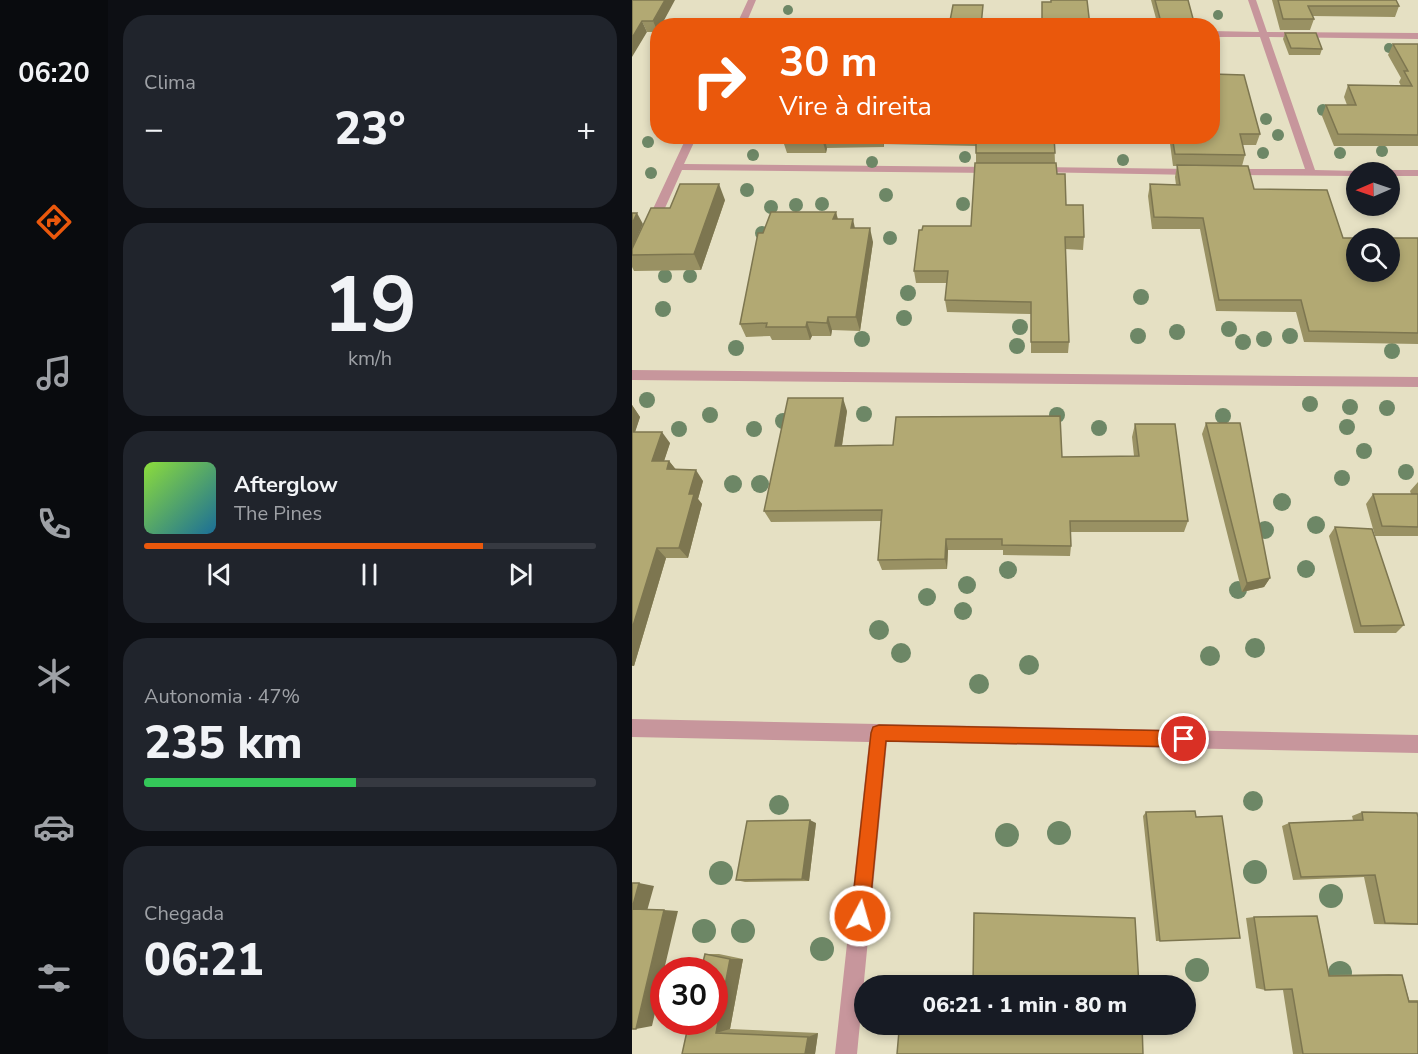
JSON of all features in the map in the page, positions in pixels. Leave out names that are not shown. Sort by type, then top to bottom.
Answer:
[{"type":"street","points":[[744,18],[752,0]]},
{"type":"street","points":[[1252,0],[1311,173]]},
{"type":"street","points":[[1220,34],[1418,36]]},
{"type":"street","points":[[646,237],[689,144]]},
{"type":"street","points":[[679,167],[1004,170]]},
{"type":"street","points":[[1028,170],[1205,172]]},
{"type":"street","points":[[1216,172],[1346,173]]},
{"type":"street","points":[[1400,173],[1418,173]]},
{"type":"street","points":[[632,375],[1418,382]]},
{"type":"street","points":[[632,728],[1418,744]]},
{"type":"street","points":[[846,1054],[879,733]]},
{"type":"building","points":[[632,0],[665,0],[655,18],[650,18],[650,21],[642,21],[632,38]]},
{"type":"building","points":[[1051,0],[1087,0],[1089,18],[1042,18],[1042,2],[1051,2]]},
{"type":"building","points":[[1155,0],[1188,0],[1193,18],[1160,18]]},
{"type":"building","points":[[1278,0],[1396,0],[1399,6],[1308,6],[1314,19],[1283,19]]},
{"type":"building","points":[[953,5],[983,5],[982,18],[951,18]]},
{"type":"building","points":[[1285,33],[1316,33],[1322,49],[1291,48]]},
{"type":"building","points":[[1393,44],[1418,44],[1418,135],[1338,134],[1326,105],[1356,105],[1348,85],[1412,86],[1404,71],[1408,71]]},
{"type":"building","points":[[1220,74],[1244,75],[1260,134],[1240,134],[1245,155],[1175,154],[1173,144],[1220,144]]},
{"type":"building","points":[[976,144],[1054,144],[1055,153],[976,153]]},
{"type":"building","points":[[975,163],[1056,163],[1057,174],[1065,174],[1066,205],[1083,205],[1084,237],[1065,237],[1069,342],[1031,342],[1031,302],[945,300],[948,271],[914,271],[919,230],[922,230],[923,226],[971,226]]},
{"type":"building","points":[[1177,165],[1248,166],[1254,189],[1327,190],[1343,238],[1346,238],[1346,282],[1400,282],[1400,238],[1418,238],[1418,333],[1309,331],[1301,300],[1219,300],[1203,218],[1154,217],[1150,184],[1180,185]]},
{"type":"building","points":[[680,184],[719,184],[694,254],[632,255],[632,249],[651,208],[670,208]]},
{"type":"building","points":[[771,212],[836,212],[833,219],[853,219],[851,228],[870,228],[856,317],[828,317],[827,323],[807,322],[806,327],[766,327],[767,323],[740,324],[758,233],[763,233]]},
{"type":"building","points":[[632,213],[637,213],[632,224]]},
{"type":"building","points":[[788,398],[843,398],[835,446],[893,445],[896,417],[1060,416],[1062,457],[1139,456],[1135,424],[1175,424],[1188,521],[1070,521],[1071,546],[1002,545],[1002,539],[946,539],[945,559],[878,560],[882,510],[764,511]]},
{"type":"building","points":[[1206,423],[1240,423],[1270,578],[1247,583]]},
{"type":"building","points":[[632,432],[662,432],[652,461],[669,461],[667,469],[696,470],[689,494],[694,494],[679,548],[657,548],[632,629]]},
{"type":"building","points":[[1373,494],[1418,494],[1418,527],[1382,526]]},
{"type":"building","points":[[1335,527],[1372,529],[1404,625],[1361,626]]},
{"type":"building","points":[[1195,811],[1196,817],[1222,816],[1240,938],[1160,941],[1146,812]]},
{"type":"building","points":[[1362,812],[1417,813],[1418,924],[1385,923],[1375,875],[1301,877],[1289,823],[1363,820]]},
{"type":"building","points":[[810,820],[802,879],[736,880],[747,821]]},
{"type":"building","points":[[632,883],[639,883],[632,909]]},
{"type":"building","points":[[632,909],[664,910],[653,957],[650,957],[650,970],[636,1029],[632,1029]]},
{"type":"building","points":[[974,913],[1135,918],[1138,975],[973,975]]},
{"type":"building","points":[[1317,916],[1329,976],[1402,975],[1409,1002],[1418,1002],[1418,1054],[1303,1054],[1292,989],[1265,990],[1254,917]]},
{"type":"building","points":[[705,954],[720,957],[704,957]]},
{"type":"building","points":[[728,1034],[808,1037],[805,1054],[682,1054],[686,1035]]},
{"type":"building","points":[[899,1035],[1142,1035],[1143,1054],[897,1054]]},
{"type":"route","points":[[860,916],[879,733],[1184,739]]}]
